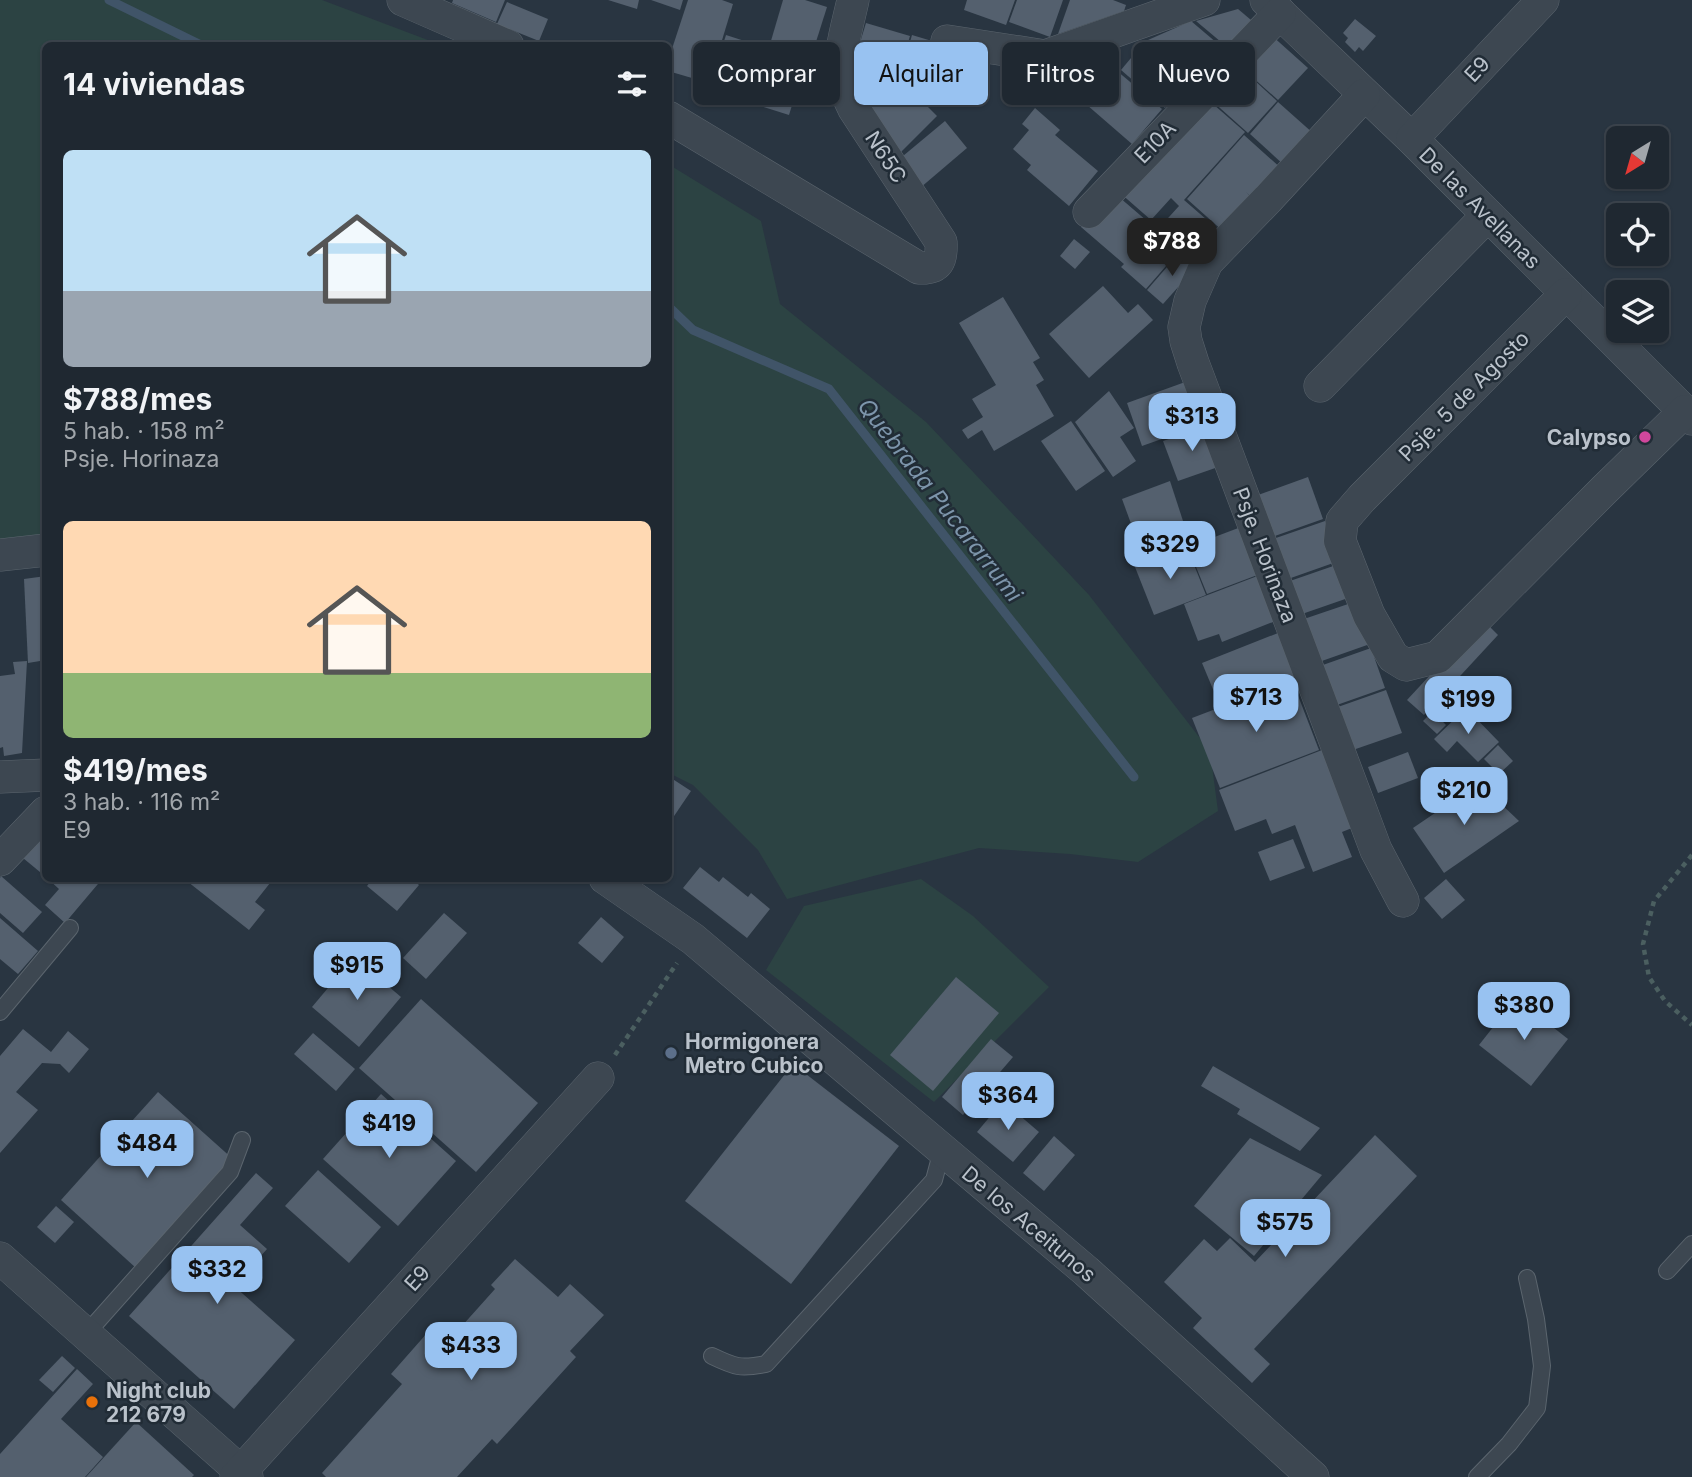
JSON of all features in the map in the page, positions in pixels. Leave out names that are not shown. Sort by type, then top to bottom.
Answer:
[{"type":"street","points":[[403,0],[499,42]]},
{"type":"street","name":"N65C","points":[[672,119],[919,268],[928,269],[934,266],[942,253],[941,242],[845,92],[841,75],[843,47],[853,0]]},
{"type":"street","points":[[947,41],[1045,56],[1204,0]]},
{"type":"street","name":"E9","points":[[1412,139],[1543,0]]},
{"type":"street","name":"De las Avellanas","points":[[1273,6],[1412,139],[1566,294],[1686,403]]},
{"type":"street","name":"E10A","points":[[1088,212],[1273,6]]},
{"type":"street","name":"Psje. Horinaza","points":[[1364,95],[1207,262],[1190,301],[1184,327],[1193,363],[1371,838],[1403,901]]},
{"type":"street","points":[[1320,386],[1488,215]]},
{"type":"street","name":"Psje. 5 de Agosto","points":[[1566,294],[1342,521],[1340,541],[1369,615],[1393,657],[1406,665],[1438,657],[1604,490],[1686,403]]},
{"type":"street","points":[[0,555],[42,550]]},
{"type":"street","points":[[0,778],[42,775]]},
{"type":"street","points":[[0,859],[42,816]]},
{"type":"street","name":"De los Aceitunos","points":[[611,882],[693,940],[1086,1271],[1312,1477]]},
{"type":"street","name":"E9","points":[[241,1475],[598,1078]]},
{"type":"street","points":[[0,1258],[241,1475]]},
{"type":"lane","points":[[0,1012],[70,928]]},
{"type":"lane","points":[[86,1334],[230,1172],[242,1140]]},
{"type":"lane","points":[[712,1356],[746,1368],[766,1364],[934,1180],[942,1150]]},
{"type":"lane","points":[[1667,1270],[1692,1244]]},
{"type":"lane","points":[[1477,1477],[1509,1444],[1537,1408],[1542,1366],[1527,1278]]},
{"type":"path","points":[[1692,855],[1654,901],[1643,944],[1648,977],[1665,1001],[1692,1025]]},
{"type":"path","points":[[598,1078],[693,940]]},
{"type":"green space","points":[[0,0],[322,0],[433,42],[42,42],[42,557],[0,559]]},
{"type":"green space","points":[[672,166],[761,221],[780,304],[926,422],[1089,595],[1210,751],[1218,811],[1138,862],[979,848],[787,899],[758,850],[693,785],[672,774]]},
{"type":"green space","points":[[921,879],[973,916],[1049,987],[934,1102],[766,970],[804,906]]},
{"type":"building","points":[[453,0],[505,0],[496,22],[452,3]]},
{"type":"building","points":[[608,0],[639,0],[637,9]]},
{"type":"building","points":[[651,0],[683,0],[680,10]]},
{"type":"building","points":[[688,0],[722,0],[733,4],[721,42],[693,42],[693,78],[672,72],[672,49]]},
{"type":"building","points":[[783,0],[805,0],[827,7],[816,42],[771,42]]},
{"type":"building","points":[[967,0],[1015,0],[1006,25],[964,10]]},
{"type":"building","points":[[1017,0],[1063,0],[1050,37],[1009,22]]},
{"type":"building","points":[[1070,0],[1113,0],[1126,5],[1124,11],[1058,34]]},
{"type":"building","points":[[507,2],[548,19],[539,41],[497,24]]},
{"type":"building","points":[[1238,9],[1251,20],[1231,42],[1221,42],[1196,21]]},
{"type":"building","points":[[1355,19],[1376,36],[1363,51],[1359,47],[1355,52],[1345,42],[1348,38],[1343,33]]},
{"type":"building","points":[[1191,21],[1216,42],[1150,42],[1148,40]]},
{"type":"building","points":[[866,23],[910,36],[908,42],[860,42]]},
{"type":"building","points":[[1270,34],[1308,68],[1278,100],[1255,79],[1255,51]]},
{"type":"building","points":[[726,35],[748,42],[724,42]]},
{"type":"building","points":[[912,35],[935,42],[910,42]]},
{"type":"building","points":[[1133,56],[1133,80],[1121,70]]},
{"type":"building","points":[[1119,73],[1133,84],[1133,105],[1157,105],[1162,109],[1132,144],[1087,105],[1119,105]]},
{"type":"building","points":[[1255,81],[1277,101],[1248,133],[1217,105],[1255,105]]},
{"type":"building","points":[[1278,102],[1314,134],[1285,166],[1250,134]]},
{"type":"building","points":[[757,105],[792,105],[789,115]]},
{"type":"building","points":[[870,105],[926,105],[937,116],[898,155]]},
{"type":"building","points":[[1198,105],[1214,105],[1245,132],[1184,200],[1222,233],[1196,262],[1159,228],[1179,206],[1171,198],[1151,220],[1119,192]]},
{"type":"building","points":[[1035,108],[1060,130],[1055,135],[1098,171],[1069,206],[1027,170],[1031,165],[1013,149],[1029,130],[1022,124]]},
{"type":"building","points":[[945,121],[967,148],[920,188],[897,161]]},
{"type":"building","points":[[1244,135],[1283,170],[1255,201],[1246,192],[1254,201],[1225,233],[1187,199]]},
{"type":"building","points":[[1112,191],[1179,251],[1146,289],[1121,267],[1124,264],[1081,227]]},
{"type":"building","points":[[1074,239],[1090,252],[1075,269],[1060,256]]},
{"type":"building","points":[[1180,252],[1197,266],[1163,304],[1147,290]]},
{"type":"building","points":[[1103,286],[1128,313],[1138,304],[1153,320],[1089,378],[1049,334]]},
{"type":"building","points":[[1003,297],[1040,358],[1033,362],[1044,380],[1036,385],[1054,416],[994,451],[982,430],[968,439],[962,430],[983,417],[972,399],[996,385],[959,323]]},
{"type":"building","points":[[1188,381],[1204,424],[1142,446],[1127,403]]},
{"type":"building","points":[[1109,391],[1134,428],[1120,437],[1136,461],[1113,477],[1075,422]]},
{"type":"building","points":[[1071,421],[1105,471],[1076,491],[1041,441]]},
{"type":"building","points":[[1207,426],[1221,466],[1178,481],[1163,441]]},
{"type":"building","points":[[1308,477],[1323,519],[1272,537],[1258,495]]},
{"type":"building","points":[[1170,481],[1184,524],[1137,540],[1122,499]]},
{"type":"building","points":[[1325,521],[1339,561],[1288,579],[1273,539]]},
{"type":"building","points":[[1241,527],[1260,574],[1207,594],[1188,547]]},
{"type":"building","points":[[1187,547],[1206,595],[1154,615],[1135,567]]},
{"type":"building","points":[[1339,564],[1351,597],[1302,614],[1290,581]]},
{"type":"building","points":[[1260,575],[1278,620],[1222,642],[1219,634],[1198,641],[1184,604]]},
{"type":"building","points":[[42,577],[42,661],[28,663],[24,579]]},
{"type":"building","points":[[1354,602],[1370,644],[1319,662],[1304,619]]},
{"type":"building","points":[[1482,619],[1498,635],[1424,715],[1407,700]]},
{"type":"building","points":[[1278,633],[1295,677],[1220,706],[1202,663]]},
{"type":"building","points":[[1371,648],[1385,688],[1334,706],[1320,666]]},
{"type":"building","points":[[27,661],[22,753],[4,756],[3,747],[0,748],[0,676],[15,674],[13,662]]},
{"type":"building","points":[[1292,680],[1319,750],[1220,788],[1192,718]]},
{"type":"building","points":[[1386,690],[1402,733],[1350,751],[1335,708]]},
{"type":"building","points":[[1466,708],[1499,742],[1478,762],[1457,741],[1447,752],[1434,739]]},
{"type":"building","points":[[1433,711],[1446,725],[1437,734],[1423,721]]},
{"type":"building","points":[[1498,745],[1513,761],[1499,774],[1484,759]]},
{"type":"building","points":[[1322,750],[1352,828],[1342,832],[1352,857],[1313,872],[1295,825],[1272,834],[1266,819],[1235,831],[1219,790]]},
{"type":"building","points":[[1408,752],[1418,778],[1378,793],[1368,767]]},
{"type":"building","points":[[672,779],[691,791],[672,819]]},
{"type":"building","points":[[1479,783],[1519,821],[1444,873],[1413,828]]},
{"type":"building","points":[[42,837],[42,874],[23,858]]},
{"type":"building","points":[[1293,839],[1305,868],[1270,881],[1258,852]]},
{"type":"building","points":[[700,867],[719,882],[723,877],[748,897],[751,893],[770,909],[747,938],[683,888]]},
{"type":"building","points":[[1,876],[42,912],[23,933],[0,913]]},
{"type":"building","points":[[1446,879],[1465,900],[1442,919],[1424,898]]},
{"type":"building","points":[[51,882],[100,882],[65,923],[45,905],[59,889]]},
{"type":"building","points":[[188,882],[271,882],[255,902],[265,910],[249,930]]},
{"type":"building","points":[[370,882],[416,882],[419,885],[397,911],[367,886]]},
{"type":"building","points":[[444,913],[467,933],[426,979],[403,958]]},
{"type":"building","points":[[601,917],[624,937],[602,963],[578,943]]},
{"type":"building","points":[[0,918],[38,951],[18,974],[0,959]]},
{"type":"building","points":[[354,957],[401,997],[359,1047],[312,1007]]},
{"type":"building","points":[[956,977],[999,1013],[933,1091],[890,1055]]},
{"type":"building","points":[[1516,998],[1568,1039],[1531,1086],[1479,1045]]},
{"type":"building","points":[[421,999],[538,1103],[476,1172],[359,1068]]},
{"type":"building","points":[[23,1029],[51,1052],[68,1031],[89,1049],[69,1073],[60,1064],[42,1063],[16,1092],[38,1110],[0,1153],[0,1056]]},
{"type":"building","points":[[313,1033],[355,1069],[336,1091],[294,1054]]},
{"type":"building","points":[[991,1039],[1013,1057],[963,1115],[942,1097]]},
{"type":"building","points":[[793,1064],[899,1146],[791,1284],[685,1201]]},
{"type":"building","points":[[1213,1066],[1320,1128],[1300,1151],[1237,1114],[1240,1109],[1201,1086]]},
{"type":"building","points":[[158,1092],[234,1160],[136,1268],[61,1200]]},
{"type":"building","points":[[381,1094],[456,1161],[398,1226],[323,1159]]},
{"type":"building","points":[[1003,1101],[1039,1132],[1013,1162],[977,1132]]},
{"type":"building","points":[[1375,1135],[1417,1176],[1254,1349],[1270,1364],[1252,1383],[1193,1328],[1202,1318],[1164,1282],[1204,1239],[1217,1251],[1230,1238],[1255,1262]]},
{"type":"building","points":[[1054,1136],[1075,1155],[1044,1191],[1023,1173]]},
{"type":"building","points":[[1250,1138],[1322,1175],[1254,1256],[1194,1206]]},
{"type":"building","points":[[318,1170],[381,1227],[349,1263],[285,1206]]},
{"type":"building","points":[[256,1173],[273,1188],[240,1225],[267,1249],[234,1286],[295,1340],[234,1409],[129,1316]]},
{"type":"building","points":[[56,1206],[74,1222],[55,1243],[37,1227]]},
{"type":"building","points":[[515,1259],[558,1297],[570,1284],[604,1315],[570,1351],[576,1357],[497,1444],[492,1439],[457,1477],[326,1477],[322,1473],[402,1384],[391,1374],[428,1332],[444,1346],[495,1289],[491,1285]]},
{"type":"building","points":[[62,1356],[75,1368],[53,1392],[39,1380]]},
{"type":"building","points":[[77,1369],[93,1384],[61,1419],[103,1457],[85,1477],[0,1477],[0,1454]]},
{"type":"building","points":[[136,1422],[194,1475],[86,1477]]},
{"type":"waterway","name":"Quebrada Pucararrumi","points":[[109,0],[195,42]]},
{"type":"waterway","name":"Quebrada Pucararrumi","points":[[672,310],[693,330],[829,389],[1134,777]]},
{"type":"place","name":"Calypso","points":[[1645,437]]},
{"type":"place","name":"Hormigonera Metro Cubico","points":[[671,1053]]},
{"type":"place","name":"Night club 212 679","points":[[92,1402]]}]
